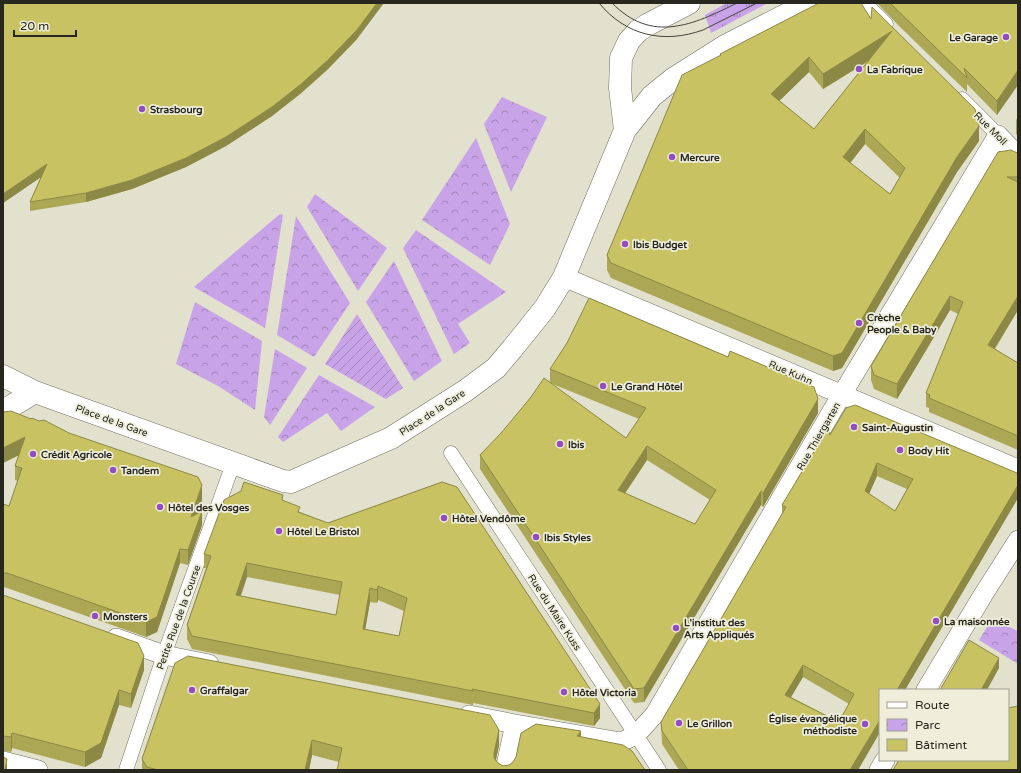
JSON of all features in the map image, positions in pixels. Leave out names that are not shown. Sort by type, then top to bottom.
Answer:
[{"type":"main road","name":"Place de la Gare","points":[[3,376],[35,392],[233,464],[279,480],[291,482],[391,438],[465,392],[496,368],[545,308],[564,277],[625,130],[620,88],[620,58],[629,41],[638,31],[689,3]]},
{"type":"main road","points":[[625,130],[652,96],[673,79],[726,46],[809,3]]},
{"type":"main road","points":[[3,411],[35,392]]},
{"type":"street","points":[[865,3],[890,28]]},
{"type":"street","name":"Rue Moll","points":[[951,88],[1018,156]]},
{"type":"street","name":"Rue Thiergarten","points":[[636,735],[655,714],[843,394],[998,135]]},
{"type":"street","name":"Rue Kuhn","points":[[564,277],[1018,469]]},
{"type":"street","name":"Rue du Maire Kuss","points":[[451,453],[659,770]]},
{"type":"street","name":"Petite Rue de la Course","points":[[126,770],[164,655],[233,464]]},
{"type":"street","points":[[927,689],[979,601],[1018,540]]},
{"type":"street","points":[[98,632],[164,655],[226,667]]},
{"type":"street","points":[[452,712],[621,742],[636,735]]},
{"type":"street","points":[[505,770],[515,724]]},
{"type":"street","points":[[3,761],[38,770]]},
{"type":"street","points":[[879,770],[884,761]]},
{"type":"green space","points":[[727,3],[768,3],[711,33],[705,15]]},
{"type":"green space","points":[[502,97],[547,117],[511,192],[484,124]]},
{"type":"green space","points":[[476,138],[510,224],[490,265],[422,220]]},
{"type":"green space","points":[[315,194],[387,248],[358,291],[307,207]]},
{"type":"green space","points":[[280,214],[283,215],[265,328],[194,287]]},
{"type":"green space","points":[[296,216],[350,303],[314,357],[277,335]]},
{"type":"green space","points":[[416,230],[506,292],[458,324],[470,343],[454,354],[403,248]]},
{"type":"green space","points":[[394,261],[442,361],[414,381],[366,302]]},
{"type":"green space","points":[[195,302],[262,341],[255,410],[218,386],[176,364]]},
{"type":"green space","points":[[357,314],[403,388],[386,399],[325,364]]},
{"type":"green space","points":[[275,349],[307,368],[270,425],[264,417]]},
{"type":"green space","points":[[319,375],[375,407],[341,431],[327,413],[283,442],[278,437]]},
{"type":"green space","points":[[992,619],[1018,631],[1018,664],[979,640]]},
{"type":"building","name":"Strasbourg","points":[[3,3],[377,3],[357,30],[327,61],[300,85],[272,107],[226,137],[186,158],[132,180],[86,193],[30,202],[47,164],[3,194]]},
{"type":"building","points":[[819,3],[861,3],[871,19],[872,7],[975,109],[979,126],[957,157],[842,353],[833,356],[611,263],[607,255],[682,75],[721,55],[720,54]],"holes":[[[892,31],[814,129],[771,94],[809,57],[823,74]],[[865,129],[905,168],[890,194],[843,157]]]},
{"type":"building","points":[[890,3],[1018,3],[1018,70],[997,101],[964,68],[967,78]]},
{"type":"building","points":[[1011,150],[1018,153],[1018,177],[1007,177],[1018,182],[1018,296],[988,345],[1018,363],[1018,436],[929,398],[930,395],[926,393],[963,302],[950,296],[897,384],[874,375],[871,366],[998,152]]},
{"type":"building","points":[[589,298],[728,357],[730,351],[814,387],[818,399],[763,493],[761,491],[644,688],[634,689],[480,455],[502,432],[531,397],[544,378],[626,438],[646,408],[550,369],[567,343]],"holes":[[[647,446],[716,490],[695,524],[618,490]]]},
{"type":"building","points":[[855,405],[1017,473],[1018,485],[898,689],[879,689],[879,722],[850,770],[688,770],[662,731],[661,722],[786,507],[782,505],[828,428],[830,435],[846,408]],"holes":[[[877,463],[913,479],[895,511],[865,491]],[[803,665],[854,694],[839,722],[785,695]]]},
{"type":"building","points":[[11,411],[31,419],[32,418],[39,421],[44,420],[69,433],[198,477],[202,485],[191,517],[202,511],[188,550],[180,549],[157,617],[146,622],[7,573],[3,573],[3,504],[9,506],[22,468],[15,466],[25,437],[3,448],[3,412]]},
{"type":"building","points":[[244,482],[283,495],[282,500],[300,507],[298,512],[328,523],[442,482],[457,487],[600,704],[594,713],[192,636],[187,625],[211,556],[204,554],[224,500],[241,491]],"holes":[[[247,563],[342,582],[336,615],[236,595]],[[378,586],[407,598],[399,636],[363,629],[370,588],[377,590]]]},
{"type":"building","points":[[3,595],[138,643],[144,656],[131,694],[119,690],[101,743],[85,752],[12,733],[11,737],[3,736]]},
{"type":"building","points":[[969,640],[999,658],[982,689],[941,689]]},
{"type":"building","points":[[188,656],[490,715],[499,730],[494,758],[503,766],[509,765],[516,757],[521,733],[536,724],[581,731],[577,736],[623,745],[632,751],[645,770],[337,770],[342,748],[312,740],[305,770],[158,770],[147,767],[142,759],[175,663]]},
{"type":"building","points":[[1018,706],[1018,770],[893,770],[898,761],[1009,761],[1009,708]]},
{"type":"building","points":[[3,757],[7,759],[5,770],[3,770]]},
{"type":"tram line","points":[[599,3],[621,23],[633,30],[660,36],[674,36],[703,30],[757,3]]},
{"type":"tram line","points":[[612,3],[627,16],[642,23],[658,27],[673,27],[689,23],[705,18],[737,3]]},
{"type":"place","name":"Le Garage","points":[[1006,37]]},
{"type":"place","name":"La Fabrique","points":[[859,69]]},
{"type":"place","name":"Strasbourg","points":[[142,109]]},
{"type":"place","name":"Mercure","points":[[672,157]]},
{"type":"place","name":"Ibis Budget","points":[[625,244]]},
{"type":"place","name":"Crèche People & Baby","points":[[859,323]]},
{"type":"place","name":"Le Grand Hôtel","points":[[603,386]]},
{"type":"place","name":"Saint-Augustin","points":[[854,427]]},
{"type":"place","name":"Ibis","points":[[560,444]]},
{"type":"place","name":"Body Hit","points":[[900,450]]},
{"type":"place","name":"Crédit Agricole","points":[[33,454]]},
{"type":"place","name":"Tandem","points":[[113,470]]},
{"type":"place","name":"Hôtel des Vosges","points":[[160,507]]},
{"type":"place","name":"Hôtel Vendôme","points":[[444,518]]},
{"type":"place","name":"Hôtel Le Bristol","points":[[279,531]]},
{"type":"place","name":"Ibis Styles","points":[[536,537]]},
{"type":"place","name":"Monsters","points":[[95,616]]},
{"type":"place","name":"La maisonnée","points":[[936,621]]},
{"type":"place","name":"L'institut des Arts Appliqués","points":[[676,628]]},
{"type":"place","name":"Graffalgar","points":[[192,690]]},
{"type":"place","name":"Hôtel Victoria","points":[[564,692]]},
{"type":"place","name":"Le Grillon","points":[[679,723]]},
{"type":"place","name":"Église évangélique méthodiste","points":[[865,724]]}]
